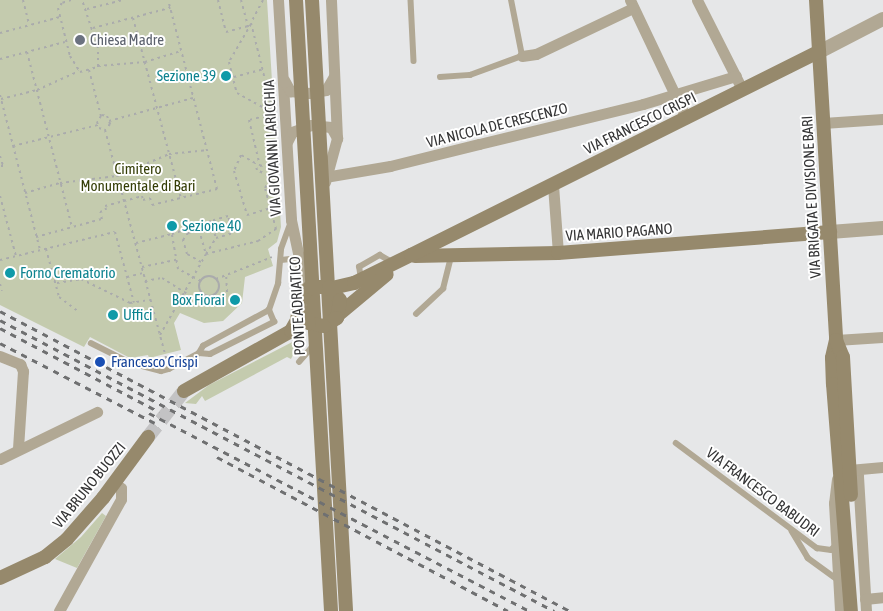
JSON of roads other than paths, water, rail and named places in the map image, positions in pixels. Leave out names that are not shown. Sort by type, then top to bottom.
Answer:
[{"type":"main road","name":"PONTE ADRIATICO","points":[[296,0],[331,611]]},
{"type":"main road","points":[[312,0],[346,611]]},
{"type":"main road","name":"VIA BRIGATA E DIVISIONE BARI","points":[[816,0],[836,340],[832,358],[844,467]]},
{"type":"main road","name":"VIA FRANCESCO CRISPI","points":[[332,288],[361,279],[411,255],[744,91],[819,52]]},
{"type":"main road","name":"VIA MARIO PAGANO","points":[[411,255],[451,257],[558,253],[830,232]]},
{"type":"main road","name":"VIA FRANCESCO CRISPI","points":[[339,314],[359,294],[411,255]]},
{"type":"main road","points":[[184,391],[208,375],[281,339],[319,326],[339,314],[340,300],[332,288],[316,285],[301,301],[295,326],[281,339]]},
{"type":"main road","points":[[301,301],[304,319],[319,326]]},
{"type":"main road","name":"VIA BRUNO BUOZZI","points":[[0,578],[45,557],[67,539],[148,437]]},
{"type":"main road","points":[[844,467],[862,605]]},
{"type":"main road","points":[[844,467],[844,502],[851,611]]},
{"type":"street","name":"VIA GIOVANNI LARICCHIA","points":[[278,0],[291,220],[300,258],[301,301]]},
{"type":"street","points":[[331,0],[337,138],[336,151],[325,177],[332,288]]},
{"type":"street","points":[[697,0],[744,91]]},
{"type":"street","points":[[522,56],[536,54],[631,4],[686,118]]},
{"type":"street","name":"VIA FRANCESCO CRISPI","points":[[819,52],[883,20]]},
{"type":"street","points":[[283,78],[290,92],[309,93],[326,90],[334,76]]},
{"type":"street","name":"VIA NICOLA DE CRESCENZO","points":[[325,177],[390,166],[674,95],[736,76]]},
{"type":"street","points":[[823,123],[883,118]]},
{"type":"street","points":[[287,142],[292,132],[310,125],[331,128],[337,138]]},
{"type":"street","points":[[553,185],[558,253]]},
{"type":"street","points":[[830,232],[883,228]]},
{"type":"street","points":[[836,340],[883,337]]},
{"type":"street","points":[[0,356],[20,364],[23,371],[18,450]]},
{"type":"street","points":[[0,459],[97,412]]},
{"type":"street","points":[[840,611],[834,503],[844,467],[883,467]]},
{"type":"street","points":[[59,611],[121,499],[121,488],[114,482]]},
{"type":"street","points":[[866,611],[862,605],[883,597]]},
{"type":"lane","points":[[411,0],[414,61]]},
{"type":"lane","points":[[440,77],[470,75],[522,56],[511,0]]},
{"type":"lane","points":[[91,343],[131,363],[161,371],[169,370],[199,354],[210,354],[274,322],[269,310],[278,284],[281,260],[291,220]]},
{"type":"lane","points":[[416,314],[443,289],[451,257]]},
{"type":"lane","points":[[281,260],[300,258]]},
{"type":"lane","points":[[199,354],[203,346],[269,310]]},
{"type":"lane","points":[[298,362],[316,343],[319,326]]},
{"type":"lane","name":"VIA FRANCESCO BABUDRI","points":[[676,443],[823,551],[831,550],[836,545]]},
{"type":"lane","points":[[791,529],[808,558],[838,580]]},
{"type":"tunnel","points":[[148,437],[184,391]]},
{"type":"railway","points":[[0,311],[570,611]]},
{"type":"railway","points":[[0,320],[554,611]]},
{"type":"railway","points":[[0,328],[159,412]]},
{"type":"railway","points":[[0,343],[155,423]]},
{"type":"railway","points":[[149,413],[529,611]]},
{"type":"railway","points":[[217,457],[508,611]]},
{"type":"place","name":"Chiesa Madre","points":[[80,40]]},
{"type":"place","name":"Sezione 39","points":[[226,76]]},
{"type":"place","name":"Sezione 40","points":[[172,226]]},
{"type":"place","name":"Forno Crematorio","points":[[10,273]]},
{"type":"place","name":"Box Fiorai","points":[[235,300]]},
{"type":"place","name":"Uffici","points":[[113,315]]},
{"type":"place","name":"Francesco Crispi","points":[[100,362]]},
{"type":"park label","name":"Cimitero Monumentale di Bari","points":[[138,176]]}]
